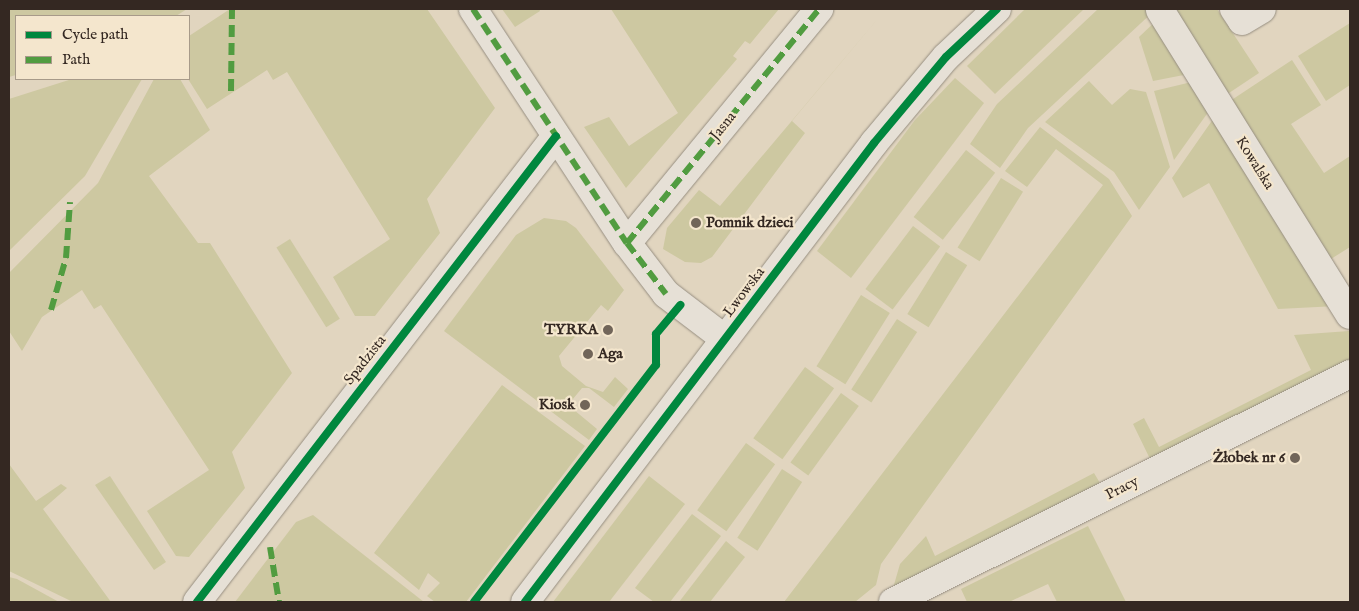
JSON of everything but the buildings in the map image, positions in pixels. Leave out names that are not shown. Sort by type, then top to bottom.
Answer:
[{"type":"street","points":[[473,9],[627,243],[666,294],[725,339]]},
{"type":"street","name":"Jasna","points":[[627,243],[819,9]]},
{"type":"street","name":"Lwowska","points":[[525,602],[874,143],[946,57],[997,9]]},
{"type":"street","points":[[1234,9],[1242,21],[1262,9]]},
{"type":"street","name":"Kowalska","points":[[1160,10],[1350,316]]},
{"type":"street","name":"Spadzista","points":[[197,602],[556,136]]},
{"type":"street","name":"Pracy","points":[[893,602],[1350,374]]},
{"type":"shaded area","points":[[9,9],[187,9],[178,15],[15,15],[15,75],[9,77]]},
{"type":"shaded area","points":[[230,9],[427,9],[495,108],[427,199],[440,233],[375,316],[355,316],[333,277],[390,239],[287,72],[273,80],[267,70],[207,109],[189,80],[190,35]]},
{"type":"shaded area","points":[[502,9],[539,9],[540,11],[515,27]]},
{"type":"shaded area","points":[[611,9],[779,9],[750,44],[745,41],[733,56],[737,59],[626,188],[584,127],[609,117],[629,146],[678,113]]},
{"type":"shaded area","points":[[886,9],[792,121],[805,133],[712,257],[701,263],[685,262],[663,249],[667,228],[699,190],[720,206]]},
{"type":"shaded area","points":[[1025,9],[1084,9],[995,94],[967,66]]},
{"type":"shaded area","points":[[1098,9],[1155,10],[1028,128],[1000,168],[970,144],[997,104]]},
{"type":"shaded area","points":[[1162,9],[1217,9],[1259,73],[1220,99]]},
{"type":"shaded area","points":[[1158,19],[1194,73],[1153,81],[1139,37]]},
{"type":"shaded area","points":[[1350,23],[1350,85],[1326,101],[1298,56]]},
{"type":"shaded area","points":[[1292,60],[1321,105],[1291,124],[1324,173],[1350,156],[1350,247],[1323,264],[1224,105]]},
{"type":"shaded area","points":[[955,78],[984,103],[851,278],[817,251],[915,120]]},
{"type":"shaded area","points":[[69,80],[141,80],[85,176],[9,251],[9,99]]},
{"type":"shaded area","points":[[153,80],[181,80],[210,130],[149,176],[198,243],[210,243],[292,373],[232,452],[245,488],[189,557],[176,556],[147,511],[209,470],[101,305],[94,309],[82,290],[42,317],[22,351],[9,331],[9,273],[98,183]]},
{"type":"shaded area","points":[[1200,80],[1214,104],[1174,160],[1154,91]]},
{"type":"shaded area","points":[[1089,81],[1112,105],[1130,89],[1146,92],[1170,167],[1139,210],[1114,172],[1045,122]]},
{"type":"shaded area","points":[[1218,112],[1337,306],[1278,309],[1209,183],[1183,198],[1172,178]]},
{"type":"shaded area","points":[[1040,127],[1109,179],[1132,216],[881,564],[876,585],[855,602],[784,602],[1103,185],[1056,149],[1027,187],[1005,171]]},
{"type":"shaded area","points":[[966,150],[995,173],[943,240],[914,217]]},
{"type":"shaded area","points":[[1001,178],[1023,192],[980,261],[958,248]]},
{"type":"shaded area","points":[[544,218],[566,221],[576,228],[624,290],[608,311],[601,305],[559,356],[562,366],[586,386],[603,392],[615,377],[628,389],[614,407],[589,388],[582,388],[568,405],[597,429],[589,440],[444,331],[516,235]]},
{"type":"shaded area","points":[[913,226],[940,246],[893,310],[865,289]]},
{"type":"shaded area","points":[[290,239],[340,319],[326,327],[276,247]]},
{"type":"shaded area","points":[[946,252],[967,265],[929,327],[907,314]]},
{"type":"shaded area","points":[[861,295],[890,313],[845,384],[816,366]]},
{"type":"shaded area","points":[[897,319],[917,332],[871,403],[851,389]]},
{"type":"shaded area","points":[[1349,331],[1350,362],[1152,463],[1133,424],[1144,418],[1159,447],[1311,370],[1294,335]]},
{"type":"shaded area","points":[[805,367],[834,388],[782,459],[753,438]]},
{"type":"shaded area","points":[[502,385],[585,446],[466,602],[435,602],[427,596],[440,583],[428,573],[419,590],[374,553]]},
{"type":"shaded area","points":[[841,393],[859,406],[808,476],[790,463]]},
{"type":"shaded area","points":[[746,443],[775,464],[726,531],[697,510]]},
{"type":"shaded area","points":[[9,464],[36,501],[61,484],[67,488],[43,509],[111,602],[73,602],[9,571]]},
{"type":"shaded area","points":[[782,469],[802,482],[757,551],[737,538]]},
{"type":"shaded area","points":[[1094,473],[1100,483],[891,595],[900,564],[926,536],[935,556]]},
{"type":"shaded area","points":[[110,476],[166,562],[154,570],[95,485]]},
{"type":"shaded area","points":[[649,476],[685,504],[609,602],[553,602]]},
{"type":"shaded area","points":[[692,514],[721,536],[670,602],[654,602],[635,588]]},
{"type":"shaded area","points":[[313,515],[424,602],[235,602],[296,522]]},
{"type":"shaded area","points":[[1088,526],[1126,602],[1057,602],[1048,584],[1009,602],[967,602],[961,589]]},
{"type":"shaded area","points":[[726,541],[745,557],[710,602],[679,602]]},
{"type":"shaded area","points":[[9,577],[17,579],[59,602],[9,602]]},
{"type":"marked path","points":[[231,91],[232,9]]},
{"type":"marked path","points":[[473,9],[627,243],[666,294]]},
{"type":"marked path","points":[[627,243],[819,9]]},
{"type":"marked path","points":[[51,310],[66,258],[70,202]]},
{"type":"marked path","points":[[270,547],[279,602]]},
{"type":"cycle path","points":[[525,602],[874,143],[946,57],[997,9]]},
{"type":"cycle path","points":[[197,602],[556,136]]},
{"type":"cycle path","points":[[474,602],[656,365],[656,334],[680,305]]},
{"type":"place","name":"Pomnik dzieci","points":[[696,223]]},
{"type":"place","name":"TYRKA","points":[[608,330]]},
{"type":"place","name":"Aga","points":[[588,354]]},
{"type":"place","name":"Kiosk","points":[[585,405]]},
{"type":"place","name":"Żłobek nr 6","points":[[1295,458]]}]
